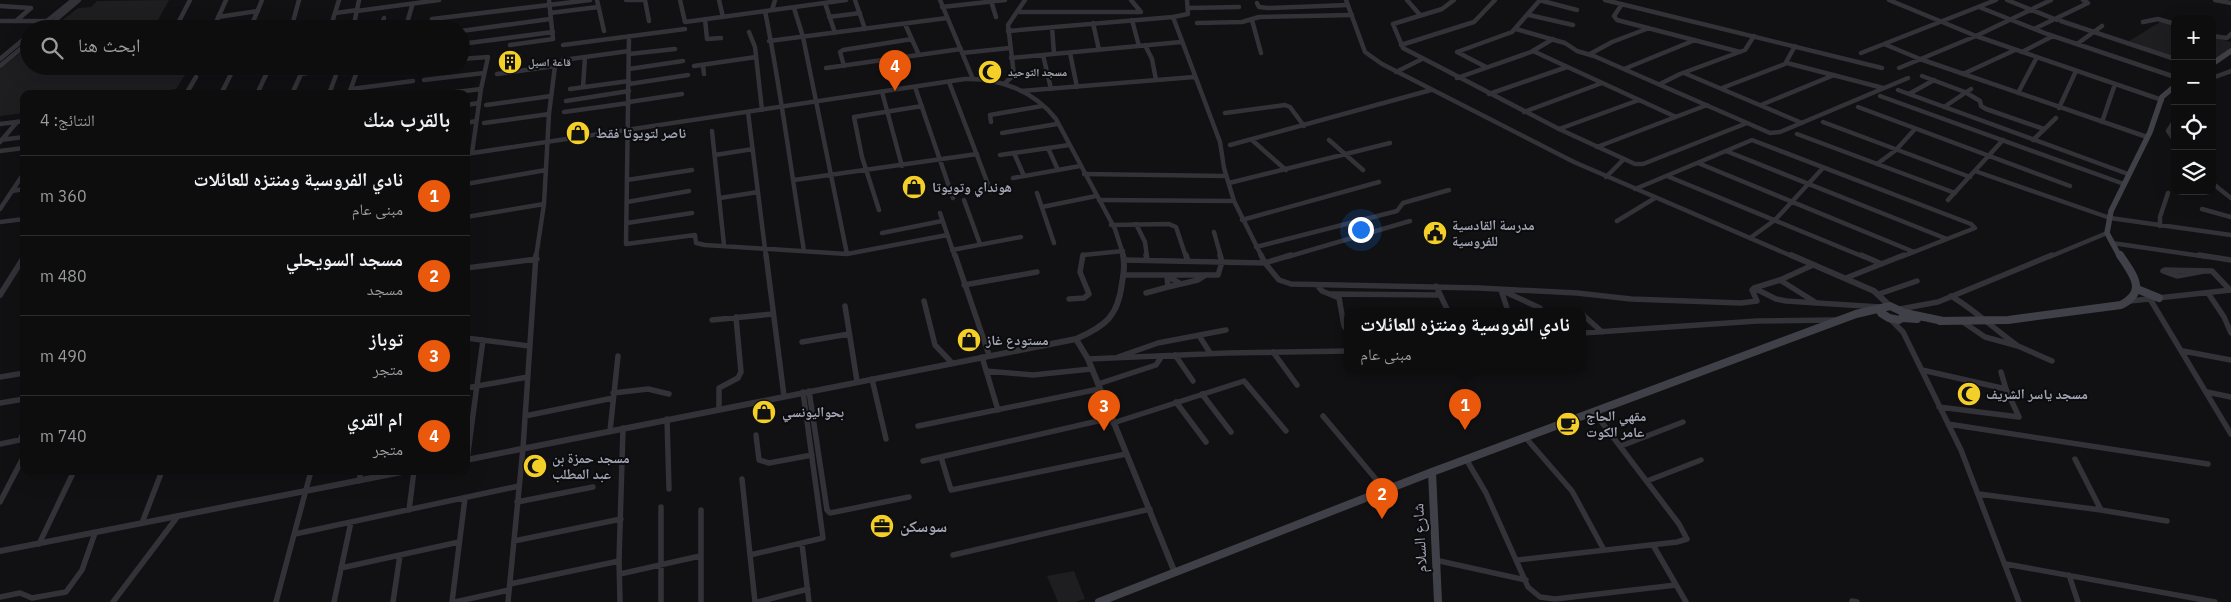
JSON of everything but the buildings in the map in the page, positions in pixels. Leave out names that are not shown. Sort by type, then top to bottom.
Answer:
[{"type":"main road","points":[[2216,61],[2231,51]]},
{"type":"main road","points":[[1099,602],[1466,459],[1856,314],[1885,307],[1901,315],[1943,321],[1985,322],[2092,309],[2130,301],[2137,289],[2134,277],[2107,233],[2110,218],[2128,174],[2147,137],[2166,92],[2171,89]]},
{"type":"main road","points":[[2137,289],[2159,298]]},
{"type":"main road","points":[[1885,307],[1880,311],[1887,318]]},
{"type":"main road","points":[[1856,314],[1887,318],[1901,315]]},
{"type":"main road","name":"شارع السلام","points":[[1432,472],[1438,602]]},
{"type":"street","points":[[48,20],[73,0]]},
{"type":"street","points":[[56,20],[79,0]]},
{"type":"street","points":[[180,20],[190,0]]},
{"type":"street","points":[[216,20],[226,0]]},
{"type":"street","points":[[254,20],[262,0]]},
{"type":"street","points":[[293,20],[299,0]]},
{"type":"street","points":[[333,20],[339,0]]},
{"type":"street","points":[[355,20],[359,0]]},
{"type":"street","points":[[336,13],[439,0]]},
{"type":"street","points":[[432,19],[548,2],[590,0]]},
{"type":"street","points":[[597,0],[604,31]]},
{"type":"street","points":[[626,0],[644,0],[649,21]]},
{"type":"street","points":[[680,0],[684,20],[794,8],[814,2],[825,3],[846,0]]},
{"type":"street","points":[[719,0],[723,17]]},
{"type":"street","points":[[772,10],[775,0]]},
{"type":"street","points":[[855,0],[865,29]]},
{"type":"street","points":[[940,0],[973,78]]},
{"type":"street","points":[[942,7],[1005,0]]},
{"type":"street","points":[[1008,29],[1026,0]]},
{"type":"street","points":[[1005,83],[1014,75],[1008,29],[1026,0]]},
{"type":"street","points":[[1019,12],[1141,12],[1131,0]]},
{"type":"street","points":[[1008,29],[1173,17],[1188,14],[1187,0]]},
{"type":"street","points":[[1407,0],[1420,16]]},
{"type":"street","points":[[1454,0],[1448,5],[1393,24],[1400,45],[1457,78],[1624,159],[1643,164],[1747,123]]},
{"type":"street","points":[[1400,45],[1474,22],[1495,0]]},
{"type":"street","points":[[1486,68],[1457,52],[1498,38],[1516,29],[1539,0],[1577,10]]},
{"type":"street","points":[[1605,0],[1882,68]]},
{"type":"street","points":[[1889,0],[1976,36],[2162,100]]},
{"type":"street","points":[[1862,53],[1996,0]]},
{"type":"street","points":[[2008,0],[2059,20],[2171,58]]},
{"type":"street","points":[[1899,68],[1976,36],[2051,0]]},
{"type":"street","points":[[2034,29],[2059,20],[2088,3],[2083,0]]},
{"type":"street","points":[[2215,0],[2231,3]]},
{"type":"street","points":[[1444,1],[1448,5]]},
{"type":"street","points":[[510,45],[551,40],[553,38],[548,2]]},
{"type":"street","points":[[991,2],[996,17]]},
{"type":"street","points":[[1257,2],[1259,7],[1268,8],[1347,2],[1365,52],[1396,72],[1606,177],[1846,278],[1879,294],[1885,307],[1776,299],[1754,288]]},
{"type":"street","points":[[825,3],[834,33]]},
{"type":"street","points":[[1622,4],[1614,16],[1616,19],[1740,52]]},
{"type":"street","points":[[0,6],[31,8],[16,21]]},
{"type":"street","points":[[408,20],[412,6]]},
{"type":"street","points":[[550,14],[598,7]]},
{"type":"street","points":[[1188,8],[1239,7]]},
{"type":"street","points":[[1979,7],[2053,36],[2171,76]]},
{"type":"street","points":[[794,8],[803,37],[847,254]]},
{"type":"street","points":[[218,17],[258,11]]},
{"type":"street","points":[[765,11],[779,81],[781,107],[804,251]]},
{"type":"street","points":[[830,17],[860,13]]},
{"type":"street","points":[[1197,24],[1252,20],[1259,17],[1352,15]]},
{"type":"street","points":[[1528,15],[1574,25]]},
{"type":"street","points":[[1173,17],[1220,142],[1226,176],[1234,201],[1265,263],[1282,282],[1317,285],[1436,286],[1578,293],[1631,299],[1748,303],[1757,301],[1752,290],[1754,288]]},
{"type":"street","points":[[770,41],[946,18]]},
{"type":"street","points":[[470,30],[550,19]]},
{"type":"street","points":[[705,19],[707,39],[721,38]]},
{"type":"street","points":[[2143,22],[2158,19],[2171,23]]},
{"type":"street","points":[[1132,20],[1139,46]]},
{"type":"street","points":[[1252,20],[1261,53]]},
{"type":"street","points":[[2,22],[20,21]]},
{"type":"street","points":[[1093,23],[1099,50]]},
{"type":"street","points":[[906,24],[919,55]]},
{"type":"street","points":[[2076,44],[2102,26]]},
{"type":"street","points":[[1052,27],[1054,54]]},
{"type":"street","points":[[1590,54],[1612,42],[1650,28]]},
{"type":"street","points":[[477,41],[479,29]]},
{"type":"street","points":[[1516,29],[1567,44],[1577,51],[1590,54],[1624,68],[1773,133],[1802,123],[1908,78]]},
{"type":"street","points":[[563,45],[685,30]]},
{"type":"street","points":[[470,42],[553,32]]},
{"type":"street","points":[[749,32],[755,47],[762,110]]},
{"type":"street","points":[[2216,37],[2225,39],[2231,34]]},
{"type":"street","points":[[629,36],[626,244],[695,235],[696,243],[847,254],[947,235]]},
{"type":"street","points":[[1660,84],[1740,52],[1748,47],[1754,36]]},
{"type":"street","points":[[2022,52],[2053,36]]},
{"type":"street","points":[[844,66],[840,52],[843,50],[912,39]]},
{"type":"street","points":[[1457,78],[1533,51],[1553,40]]},
{"type":"street","points":[[1624,68],[1696,40]]},
{"type":"street","points":[[1012,58],[1181,42]]},
{"type":"street","points":[[0,59],[20,43]]},
{"type":"street","points":[[1884,44],[1920,59],[2147,137]]},
{"type":"street","points":[[1146,46],[1152,58],[1156,80]]},
{"type":"street","points":[[1787,63],[1795,46]]},
{"type":"street","points":[[826,68],[919,55],[1010,48]]},
{"type":"street","points":[[0,66],[20,49]]},
{"type":"street","points":[[563,60],[675,49]]},
{"type":"street","points":[[1963,74],[2016,50]]},
{"type":"street","points":[[1533,51],[1676,117]]},
{"type":"street","points":[[1070,53],[1077,87]]},
{"type":"street","points":[[1043,55],[1050,89]]},
{"type":"street","points":[[470,58],[488,57],[481,88],[474,138],[470,150]]},
{"type":"street","points":[[583,87],[585,57]]},
{"type":"street","points":[[694,66],[756,57]]},
{"type":"street","points":[[2018,93],[2037,57]]},
{"type":"street","points":[[1396,72],[1422,59]]},
{"type":"street","points":[[629,68],[683,61]]},
{"type":"street","points":[[1721,88],[1787,63],[1884,88]]},
{"type":"street","points":[[703,65],[704,74]]},
{"type":"street","points":[[497,74],[555,66],[549,114],[544,204],[529,346],[526,416],[508,602]]},
{"type":"street","points":[[1489,94],[1568,67]]},
{"type":"street","points":[[2060,108],[2063,96],[2076,71]]},
{"type":"street","points":[[2216,76],[2231,71]]},
{"type":"street","points":[[470,75],[484,73]]},
{"type":"street","points":[[1684,73],[1802,123]]},
{"type":"street","points":[[223,90],[230,75]]},
{"type":"street","points":[[259,90],[264,75]]},
{"type":"street","points":[[294,90],[300,75]]},
{"type":"street","points":[[330,90],[336,75]]},
{"type":"street","points":[[350,90],[356,75]]},
{"type":"street","points":[[424,80],[467,75]]},
{"type":"street","points":[[570,89],[688,75]]},
{"type":"street","points":[[1761,105],[1834,75]]},
{"type":"street","points":[[1922,76],[1966,92],[1980,101],[1984,108],[2044,129]]},
{"type":"street","points":[[1022,91],[1194,77]]},
{"type":"street","points":[[188,90],[196,78]]},
{"type":"street","points":[[470,153],[973,78],[1005,83],[1022,91],[1042,106],[1058,124],[1098,198],[1123,251],[1124,260],[1120,300],[1112,316],[1098,329],[1076,339],[719,408],[470,459]]},
{"type":"street","points":[[1908,94],[1934,80]]},
{"type":"street","points":[[356,90],[413,81]]},
{"type":"street","points":[[949,82],[991,192]]},
{"type":"street","points":[[1524,112],[1602,83]]},
{"type":"street","points":[[2102,122],[2115,84]]},
{"type":"street","points":[[915,87],[953,198]]},
{"type":"street","points":[[467,90],[481,88]]},
{"type":"street","points":[[1944,107],[1971,89]]},
{"type":"street","points":[[1230,145],[1431,90]]},
{"type":"street","points":[[1898,90],[2128,174]]},
{"type":"street","points":[[566,101],[629,91]]},
{"type":"street","points":[[882,92],[902,166]]},
{"type":"street","points":[[564,112],[682,94]]},
{"type":"street","points":[[486,105],[551,96]]},
{"type":"street","points":[[1880,96],[2124,184]]},
{"type":"street","points":[[1559,129],[1639,100]]},
{"type":"street","points":[[470,104],[479,103]]},
{"type":"street","points":[[1225,114],[1285,105],[1290,107],[1304,126]]},
{"type":"street","points":[[1596,147],[1707,105]]},
{"type":"street","points":[[878,210],[866,171],[854,117],[922,106]]},
{"type":"street","points":[[991,122],[990,115],[1042,106]]},
{"type":"street","points":[[1858,107],[2070,186]]},
{"type":"street","points":[[748,112],[784,396]]},
{"type":"street","points":[[484,123],[549,114]]},
{"type":"street","points":[[2033,140],[2056,118]]},
{"type":"street","points":[[470,122],[476,121]]},
{"type":"street","points":[[1,141],[17,122]]},
{"type":"street","points":[[0,124],[20,122]]},
{"type":"street","points":[[1823,122],[1970,176]]},
{"type":"street","points":[[1002,133],[1058,124]]},
{"type":"street","points":[[1877,164],[1896,150],[1915,129]]},
{"type":"street","points":[[712,130],[724,245]]},
{"type":"street","points":[[1797,134],[1955,193]]},
{"type":"street","points":[[1,141],[20,138]]},
{"type":"street","points":[[470,138],[474,138]]},
{"type":"street","points":[[1252,140],[1286,170]]},
{"type":"street","points":[[1329,140],[1363,170]]},
{"type":"street","points":[[1635,189],[1752,140],[1971,224],[1975,228],[1846,278]]},
{"type":"street","points":[[1948,200],[2003,140]]},
{"type":"street","points":[[1229,184],[1390,143]]},
{"type":"street","points":[[1000,155],[1069,145]]},
{"type":"street","points":[[0,151],[20,148]]},
{"type":"street","points":[[1048,148],[1058,170]]},
{"type":"street","points":[[715,155],[753,149]]},
{"type":"street","points":[[1726,151],[1947,239]]},
{"type":"street","points":[[1014,153],[1024,176]]},
{"type":"street","points":[[794,180],[977,154]]},
{"type":"street","points":[[1606,177],[1624,159]]},
{"type":"street","points":[[1698,163],[1914,252]]},
{"type":"street","points":[[1013,178],[1080,166]]},
{"type":"street","points":[[1750,238],[1774,220],[1823,168]]},
{"type":"street","points":[[470,183],[546,170]]},
{"type":"street","points":[[628,180],[692,170]]},
{"type":"street","points":[[1976,171],[2110,218],[2231,235]]},
{"type":"street","points":[[1084,174],[1226,176]]},
{"type":"street","points":[[1667,176],[1882,264]]},
{"type":"street","points":[[0,210],[20,179]]},
{"type":"street","points":[[1242,220],[1379,182]]},
{"type":"street","points":[[2216,186],[2231,198]]},
{"type":"street","points":[[12,191],[20,190]]},
{"type":"street","points":[[1256,247],[1397,210],[1403,203],[1449,190]]},
{"type":"street","points":[[627,202],[689,191]]},
{"type":"street","points":[[720,198],[758,192]]},
{"type":"street","points":[[1037,193],[1054,243]]},
{"type":"street","points":[[2160,226],[2160,217],[2168,194]]},
{"type":"street","points":[[1042,207],[1098,198],[1234,201]]},
{"type":"street","points":[[1617,221],[1655,198]]},
{"type":"street","points":[[964,200],[980,244]]},
{"type":"street","points":[[470,216],[544,204]]},
{"type":"street","points":[[2202,209],[2231,217]]},
{"type":"street","points":[[627,223],[692,213]]},
{"type":"street","points":[[940,213],[985,356],[986,371],[998,410]]},
{"type":"street","points":[[0,222],[20,220]]},
{"type":"street","points":[[882,233],[942,221]]},
{"type":"street","points":[[1124,260],[1265,263],[1410,221]]},
{"type":"street","points":[[1136,224],[1145,242],[1147,260]]},
{"type":"street","points":[[1111,225],[1169,224],[1176,227],[1188,261]]},
{"type":"street","points":[[1123,275],[1218,274],[1222,262],[1214,232]]},
{"type":"street","points":[[2020,602],[1979,494],[1948,424],[1903,332],[1901,315],[2107,233]]},
{"type":"street","points":[[952,250],[1020,237]]},
{"type":"street","points":[[2112,243],[2231,260]]},
{"type":"street","points":[[1069,299],[1084,298],[1089,294],[1082,278],[1080,266],[1083,255],[1123,251]]},
{"type":"street","points":[[470,268],[537,260]]},
{"type":"street","points":[[1181,261],[1182,274]]},
{"type":"street","points":[[0,295],[20,262]]},
{"type":"street","points":[[1754,288],[1780,280],[1813,264]]},
{"type":"street","points":[[2204,271],[2197,274],[2169,275],[2163,271],[2204,271],[2215,273],[2230,290]]},
{"type":"street","points":[[964,285],[1037,272]]},
{"type":"street","points":[[1146,293],[1198,280],[1207,274]]},
{"type":"street","points":[[1167,276],[1181,284]]},
{"type":"street","points":[[1167,276],[1168,287]]},
{"type":"street","points":[[1780,280],[1815,302]]},
{"type":"street","points":[[1879,294],[1917,281]]},
{"type":"street","points":[[1317,285],[1322,291],[1339,298],[1344,316]]},
{"type":"street","points":[[1436,286],[1446,308]]},
{"type":"street","points":[[1501,290],[1539,308]]},
{"type":"street","points":[[1501,290],[1507,308]]},
{"type":"street","points":[[2130,301],[2230,290]]},
{"type":"street","points":[[2208,293],[2224,317],[2231,333]]},
{"type":"street","points":[[1332,294],[1440,295]]},
{"type":"street","points":[[1951,296],[1968,306],[1985,322],[2018,346]]},
{"type":"street","points":[[2150,299],[2230,431]]},
{"type":"street","points":[[924,301],[935,345],[952,363]]},
{"type":"street","points":[[845,306],[857,382]]},
{"type":"street","points":[[712,320],[773,314]]},
{"type":"street","points":[[719,408],[718,388],[738,378],[741,372],[736,317]]},
{"type":"street","points":[[1586,318],[1602,332]]},
{"type":"street","points":[[1887,318],[1903,332]]},
{"type":"street","points":[[1586,334],[1757,321],[1836,320]]},
{"type":"street","points":[[1963,322],[1985,337],[2018,346],[2052,361]]},
{"type":"street","points":[[1116,358],[1150,345],[1200,337],[1226,330]]},
{"type":"street","points":[[802,342],[849,334]]},
{"type":"street","points":[[1200,337],[1210,353]]},
{"type":"street","points":[[470,338],[529,346]]},
{"type":"street","points":[[1076,339],[1088,359],[1175,573]]},
{"type":"street","points":[[470,433],[483,340]]},
{"type":"street","points":[[1088,359],[1210,353],[1344,351]]},
{"type":"street","points":[[2183,351],[2231,360]]},
{"type":"street","points":[[1273,352],[1297,385]]},
{"type":"street","points":[[1175,355],[1193,381]]},
{"type":"street","points":[[610,431],[618,356]]},
{"type":"street","points":[[918,426],[998,410],[1098,386],[1156,365],[1162,356]]},
{"type":"street","points":[[986,371],[1033,375],[1092,369]]},
{"type":"street","points":[[1922,370],[2006,389]]},
{"type":"street","points":[[1939,407],[2018,418],[2001,372]]},
{"type":"street","points":[[0,377],[20,373]]},
{"type":"street","points":[[470,387],[528,377]]},
{"type":"street","points":[[872,379],[886,439]]},
{"type":"street","points":[[923,460],[1112,420],[1246,381],[1286,431]]},
{"type":"street","points":[[526,416],[646,388],[670,394]]},
{"type":"street","points":[[750,555],[821,540],[824,536],[812,455],[806,391]]},
{"type":"street","points":[[806,391],[827,510],[830,513],[909,497]]},
{"type":"street","points":[[2207,392],[2231,397]]},
{"type":"street","points":[[1202,394],[1231,432]]},
{"type":"street","points":[[0,403],[20,400]]},
{"type":"street","points":[[1176,402],[1206,442]]},
{"type":"street","points":[[1518,560],[1653,545],[1683,541],[1687,538],[1647,481],[1594,412]]},
{"type":"street","points":[[1323,416],[1386,490]]},
{"type":"street","points":[[667,419],[669,489]]},
{"type":"street","points":[[1621,446],[1683,422]]},
{"type":"street","points":[[1948,424],[2208,464]]},
{"type":"street","points":[[620,602],[619,561],[623,428]]},
{"type":"street","points":[[756,435],[759,460],[763,462],[769,464],[812,455]]},
{"type":"street","points":[[1525,437],[1572,491],[1604,550]]},
{"type":"street","points":[[0,444],[20,440]]},
{"type":"street","points":[[941,457],[951,490],[1126,454]]},
{"type":"street","points":[[1466,459],[1486,493],[1518,560],[1528,586],[1536,596],[1555,599],[1676,585]]},
{"type":"street","points":[[2075,459],[2101,510]]},
{"type":"street","points":[[1647,481],[1701,460]]},
{"type":"street","points":[[0,502],[20,464]]},
{"type":"street","points":[[39,544],[72,475]]},
{"type":"street","points":[[142,523],[160,475]]},
{"type":"street","points":[[276,602],[296,534],[310,475]]},
{"type":"street","points":[[359,480],[360,475]]},
{"type":"street","points":[[0,551],[386,475]]},
{"type":"street","points":[[409,510],[413,475]]},
{"type":"street","points":[[742,479],[757,602],[808,589]]},
{"type":"street","points":[[296,534],[519,486]]},
{"type":"street","points":[[517,502],[593,487]]},
{"type":"street","points":[[1979,494],[2101,510],[2167,521]]},
{"type":"street","points":[[465,498],[454,602],[619,561]]},
{"type":"street","points":[[660,602],[661,507]]},
{"type":"street","points":[[953,555],[1150,509]]},
{"type":"street","points":[[701,510],[701,602]]},
{"type":"street","points":[[113,602],[178,516]]},
{"type":"street","points":[[514,541],[620,519]]},
{"type":"street","points":[[334,602],[351,522]]},
{"type":"street","points":[[0,597],[20,593],[32,598],[66,592],[82,570],[95,532]]},
{"type":"street","points":[[341,568],[459,542]]},
{"type":"street","points":[[802,544],[809,602]]},
{"type":"street","points":[[1653,545],[1686,602]]},
{"type":"street","points":[[393,602],[400,555]]},
{"type":"street","points":[[620,574],[700,556]]},
{"type":"street","points":[[1435,560],[1526,580]]},
{"type":"street","points":[[2006,564],[2215,602]]},
{"type":"street","points":[[2069,575],[2078,602]]},
{"type":"shaded area","points":[[169,0],[158,20],[63,20],[78,8],[91,7],[97,1]]},
{"type":"shaded area","points":[[2160,22],[2171,25],[2171,57],[2126,43]]},
{"type":"shaded area","points":[[2216,38],[2231,42],[2231,47],[2216,59]]},
{"type":"shaded area","points":[[20,53],[20,75],[185,75],[176,89],[169,90],[20,90],[20,114],[0,116],[0,69]]},
{"type":"shaded area","points":[[1074,571],[1085,599],[1076,602],[1058,602],[1047,576]]},
{"type":"place","name":"قاعة اسيل","points":[[510,62]]},
{"type":"place","name":"مسجد التوحيد","points":[[990,72]]},
{"type":"place","name":"ام القري","points":[[895,91]]},
{"type":"place","name":"ناصر لتويوتا فقط","points":[[578,133]]},
{"type":"place","name":"هونداي وتويوتا","points":[[914,187]]},
{"type":"place","name":"مدرسة القادسية للفروسية","points":[[1435,233]]},
{"type":"place","name":"مستودع غاز","points":[[969,340]]},
{"type":"place","name":"مسجد ياسر الشريف","points":[[1969,394]]},
{"type":"place","name":"بحواليونسي","points":[[764,412]]},
{"type":"place","name":"مقهي الحاج عامر الكوت","points":[[1568,424]]},
{"type":"place","name":"نادي الفروسية ومنتزه للعائلات","points":[[1465,430]]},
{"type":"place","name":"توباز","points":[[1104,431]]},
{"type":"place","name":"مسجد حمزة بن عبد المطلب","points":[[535,466]]},
{"type":"place","name":"مسجد السويحلي","points":[[1382,519]]},
{"type":"place","name":"سوسكن","points":[[882,526]]}]
